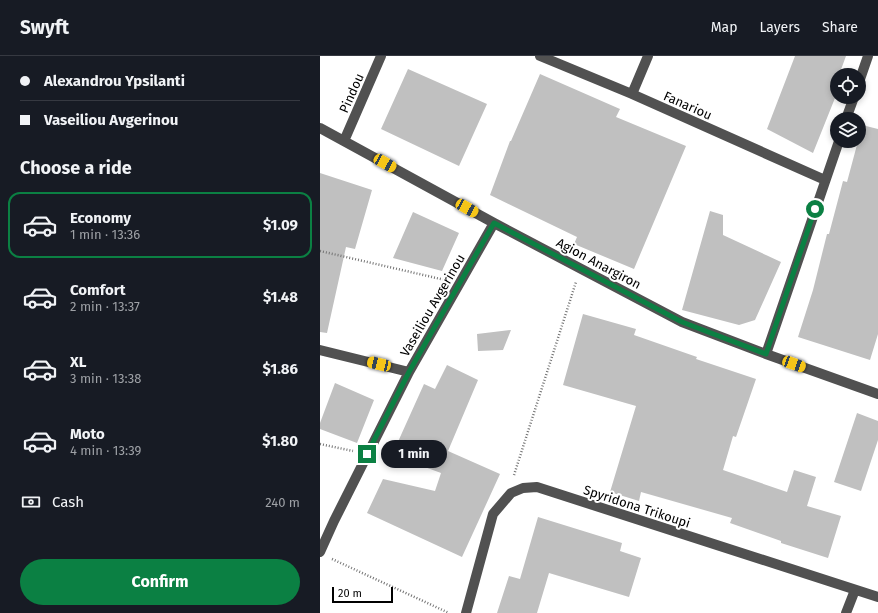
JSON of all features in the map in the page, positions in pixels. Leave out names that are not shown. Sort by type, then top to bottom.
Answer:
[{"type":"street","name":"Pindou","points":[[344,140],[381,56]]},
{"type":"street","name":"Fanariou","points":[[540,56],[632,94],[825,180]]},
{"type":"street","points":[[632,94],[648,56]]},
{"type":"street","points":[[864,68],[868,56]]},
{"type":"street","name":"Agion Anargiron","points":[[320,128],[494,223],[682,322],[878,394]]},
{"type":"street","points":[[766,354],[836,148]]},
{"type":"street","name":"Vaseiliou Avgerinou","points":[[324,555],[334,521],[367,454],[409,372],[494,223]]},
{"type":"street","points":[[320,350],[409,372]]},
{"type":"street","name":"Spyridona Trikoupi","points":[[511,493],[523,488],[537,487],[878,597]]},
{"type":"street","points":[[466,613],[493,514],[511,493]]},
{"type":"street","points":[[846,613],[855,590]]},
{"type":"path","points":[[320,251],[459,284]]},
{"type":"path","points":[[511,493],[514,473],[581,268]]},
{"type":"path","points":[[320,444],[367,454]]},
{"type":"path","points":[[324,555],[449,613]]},
{"type":"building","points":[[795,56],[846,56],[842,68],[830,68],[830,104],[833,104],[813,153],[767,129]]},
{"type":"building","points":[[408,69],[487,104],[459,166],[381,129]]},
{"type":"building","points":[[540,74],[620,109],[616,117],[686,146],[634,269],[574,244],[577,237],[490,195],[510,141]]},
{"type":"building","points":[[866,126],[878,129],[878,334],[870,360],[798,337],[813,290],[827,234],[829,234],[843,181],[847,182],[856,148],[866,148]]},
{"type":"building","points":[[320,173],[372,190],[355,249],[346,247],[327,333],[320,332]]},
{"type":"building","points":[[710,211],[723,215],[723,235],[781,262],[755,320],[739,325],[682,310]]},
{"type":"building","points":[[413,212],[459,233],[442,271],[393,258]]},
{"type":"building","points":[[583,314],[636,329],[634,335],[697,357],[696,359],[756,379],[736,437],[733,436],[723,470],[787,492],[794,470],[816,477],[807,506],[841,516],[828,558],[781,543],[781,541],[730,523],[732,518],[641,492],[639,501],[610,492],[636,406],[563,385]]},
{"type":"building","points":[[511,330],[503,350],[478,351],[477,334]]},
{"type":"building","points":[[447,365],[478,380],[448,451],[500,474],[462,557],[367,513],[383,479],[435,491],[441,473],[392,455],[424,384],[435,389]]},
{"type":"building","points":[[335,383],[374,400],[357,443],[320,429],[320,423]]},
{"type":"building","points":[[857,413],[878,421],[878,440],[861,491],[834,482]]},
{"type":"building","points":[[538,517],[622,543],[620,551],[641,558],[629,597],[549,573],[537,613],[497,613],[509,576],[520,579]]},
{"type":"route","points":[[367,454],[409,372],[494,223],[682,322],[766,354],[815,209]]}]
